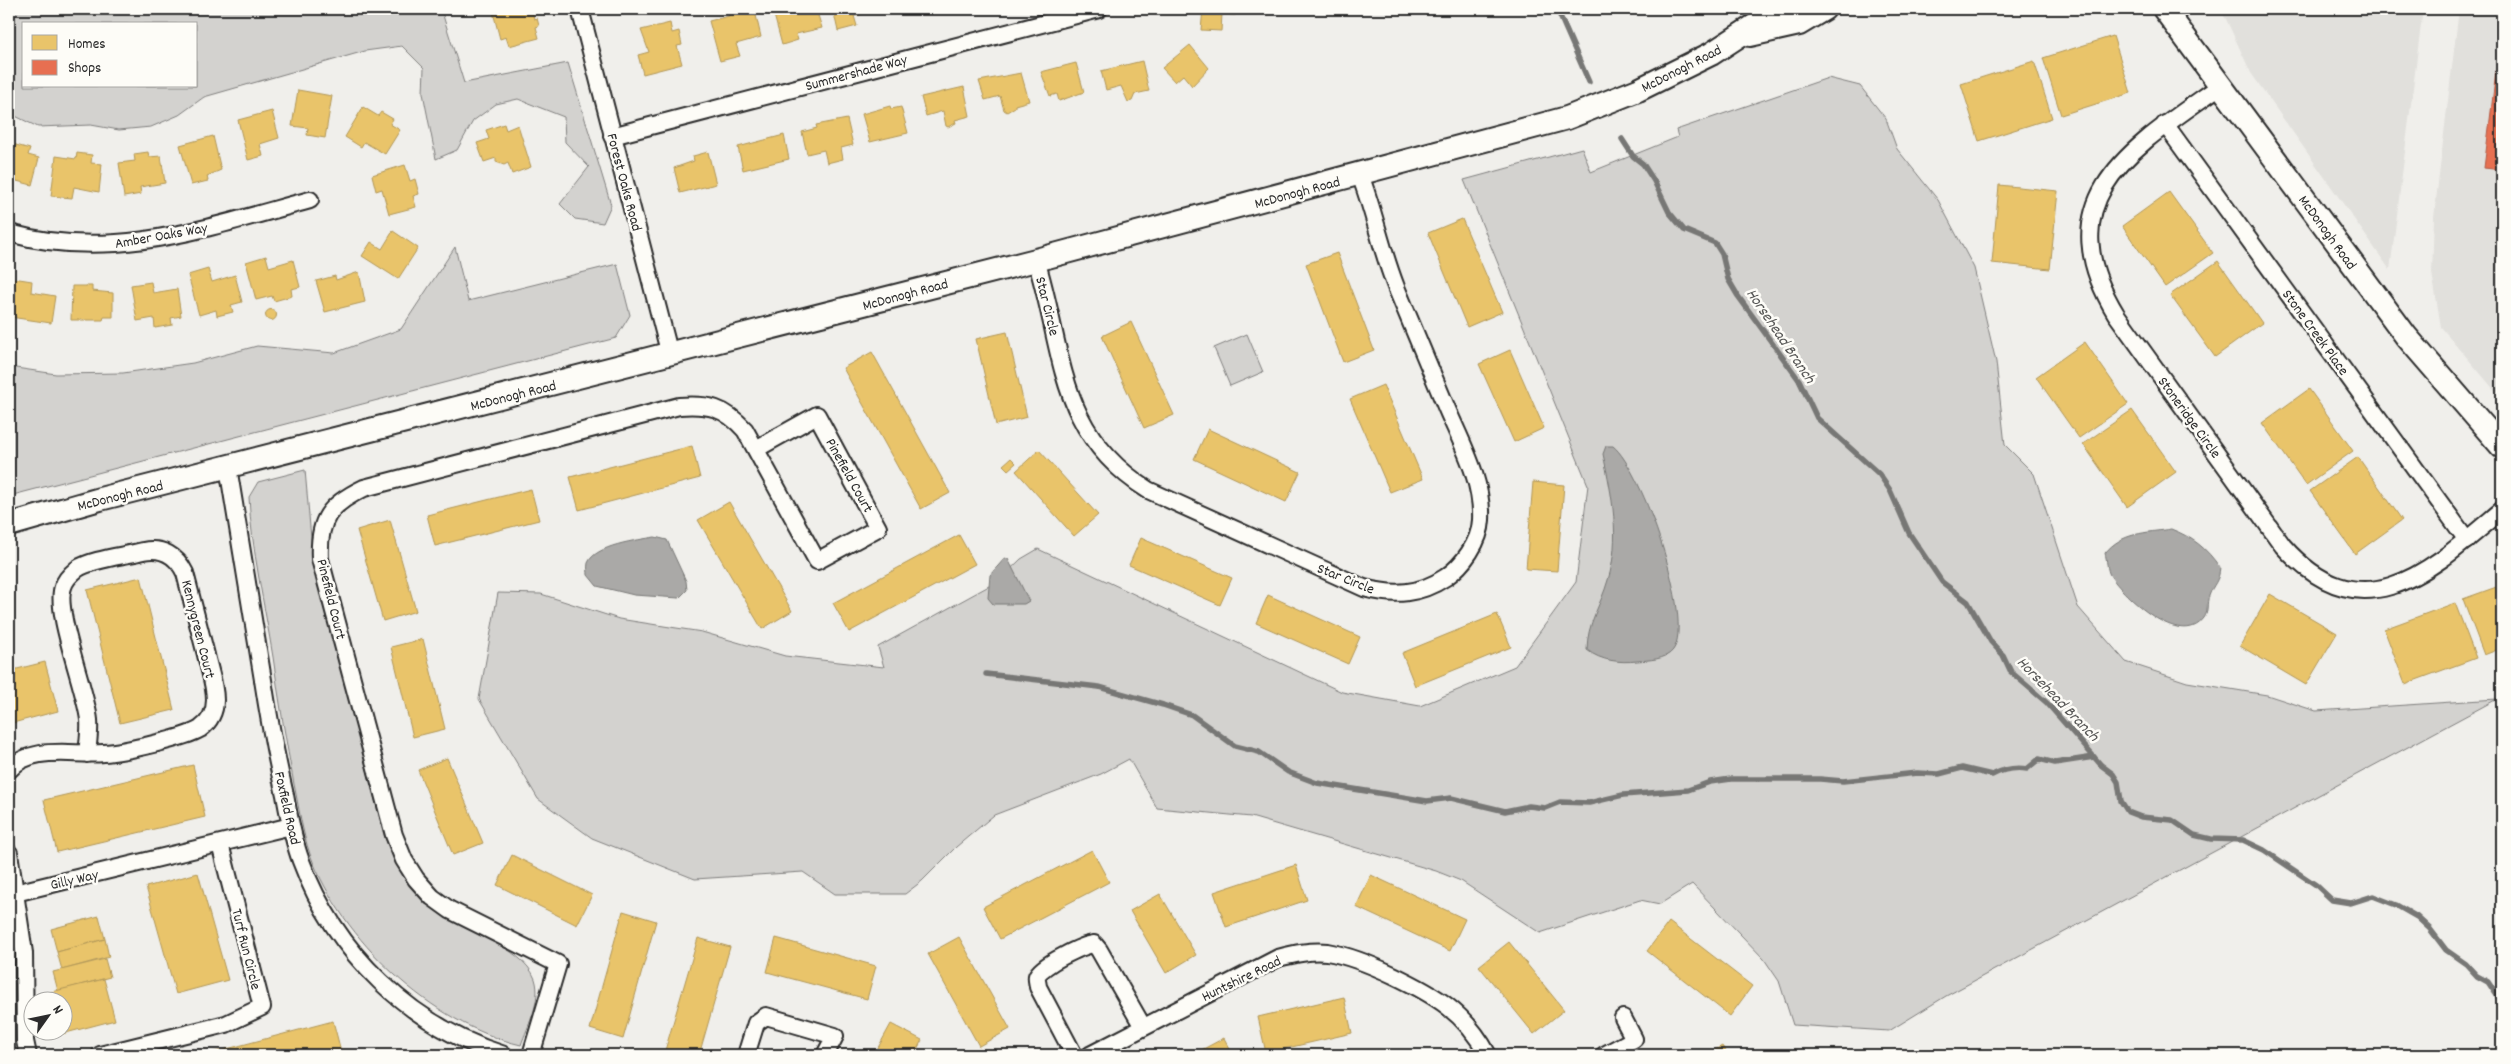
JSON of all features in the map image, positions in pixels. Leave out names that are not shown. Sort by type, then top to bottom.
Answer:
[{"type":"main road","name":"McDonogh Road","points":[[9,525],[1036,260],[1360,175],[1567,118],[1638,90],[1711,54],[1780,9]]},
{"type":"main road","points":[[1735,39],[1799,24],[1824,9]]},
{"type":"main road","points":[[2148,9],[2193,48]]},
{"type":"main road","name":"McDonogh Road","points":[[2164,9],[2406,336],[2502,447]]},
{"type":"street","name":"Forest Oaks Road","points":[[580,9],[670,355]]},
{"type":"street","name":"Summershade Way","points":[[612,136],[1099,9]]},
{"type":"street","name":"Stoneridge Circle","points":[[2220,86],[2166,124],[2128,155],[2106,180],[2095,206],[2089,235],[2093,266],[2102,292],[2116,314],[2283,546],[2301,566],[2325,581],[2348,590],[2373,590],[2398,584],[2420,574],[2467,540],[2502,510]]},
{"type":"street","name":"Stone Creek Place","points":[[2166,124],[2467,540]]},
{"type":"street","name":"Star Circle","points":[[1036,260],[1071,398],[1093,442],[1129,478],[1148,490],[1364,588],[1387,594],[1422,590],[1452,572],[1466,558],[1476,540],[1481,523],[1481,502],[1470,462],[1387,264],[1360,175]]},
{"type":"street","name":"Amber Oaks Way","points":[[9,233],[67,244],[103,245],[144,241],[185,234],[310,200]]},
{"type":"street","name":"Pinefield Court","points":[[531,1055],[558,964],[450,910],[432,897],[416,879],[404,860],[394,834],[320,559],[319,538],[323,521],[345,497],[364,488],[679,406],[698,405],[717,408],[734,418],[745,430],[818,561],[878,528],[817,415],[756,448]]},
{"type":"street","name":"Foxfield Road","points":[[228,467],[273,739],[291,826],[300,859],[324,911],[345,943],[390,991],[439,1027],[466,1042],[504,1055]]},
{"type":"street","name":"Kennygreen Court","points":[[9,770],[17,762],[42,754],[87,754],[125,750],[190,733],[208,722],[213,712],[214,687],[185,573],[181,563],[172,555],[161,550],[148,550],[85,565],[69,577],[63,587],[62,608],[89,719],[87,754]]},
{"type":"street","name":"Gilly Way","points":[[15,893],[291,826]]},
{"type":"street","name":"Turf Run Circle","points":[[100,1055],[226,1024],[262,1007],[220,844]]},
{"type":"street","points":[[9,853],[24,953],[25,1033],[28,1055]]},
{"type":"street","points":[[1074,1055],[1038,987],[1037,977],[1041,970],[1085,945],[1094,944],[1100,950],[1143,1027]]},
{"type":"street","name":"Huntshire Road","points":[[1090,1055],[1278,958],[1301,953],[1326,952],[1348,956],[1372,965],[1432,994],[1467,1023],[1488,1055]]},
{"type":"street","points":[[746,1055],[756,1023],[766,1016],[835,1036],[825,1055]]},
{"type":"street","points":[[1604,1055],[1634,1039],[1623,1018]]},
{"type":"shaded area","points":[[9,9],[441,9],[464,83],[568,63],[611,205],[603,223],[575,219],[560,204],[589,167],[565,142],[564,117],[518,99],[496,104],[473,121],[457,150],[436,159],[423,93],[424,68],[402,46],[365,51],[204,97],[179,115],[151,127],[119,130],[91,125],[38,127],[9,113]]},
{"type":"shaded area","points":[[2219,9],[2423,9],[2390,270],[2251,73],[2226,19]]},
{"type":"shaded area","points":[[2459,9],[2502,9],[2502,399],[2441,327],[2432,273],[2434,217]]},
{"type":"shaded area","points":[[1828,78],[1860,86],[1886,119],[1897,149],[1938,200],[1974,268],[1996,362],[2005,445],[2034,474],[2078,607],[2126,662],[2187,682],[2267,695],[2316,711],[2497,699],[1946,996],[1889,1031],[1793,1025],[1779,981],[1764,959],[1692,884],[1660,904],[1640,900],[1540,933],[1461,881],[1436,871],[1251,817],[1157,808],[1129,759],[1101,774],[994,815],[956,847],[922,881],[905,894],[835,894],[803,872],[695,879],[592,838],[538,799],[479,699],[498,593],[541,594],[619,619],[702,632],[785,656],[884,667],[878,647],[998,581],[1021,559],[1038,549],[1342,692],[1420,706],[1515,666],[1576,582],[1588,485],[1464,180],[1582,148],[1591,172],[1678,137],[1676,130]]},
{"type":"shaded area","points":[[455,247],[468,301],[617,264],[630,315],[616,338],[9,496],[9,367],[56,374],[123,373],[193,363],[257,346],[334,353],[401,329]]},
{"type":"shaded area","points":[[1247,334],[1263,372],[1230,386],[1214,348]]},
{"type":"shaded area","points":[[1606,446],[1613,446],[1625,460],[1638,484],[1651,513],[1671,579],[1677,609],[1678,634],[1673,650],[1666,656],[1656,659],[1631,662],[1617,661],[1598,657],[1587,650],[1589,631],[1608,580],[1614,548],[1614,517],[1603,454]]},
{"type":"shaded area","points":[[305,470],[313,561],[384,835],[405,879],[425,902],[452,920],[502,946],[517,956],[528,967],[535,979],[537,995],[521,1045],[487,1034],[455,1018],[423,998],[394,974],[367,947],[344,917],[325,886],[310,854],[285,737],[255,556],[249,497],[258,482]]},
{"type":"shaded area","points":[[2171,529],[2198,544],[2220,568],[2208,599],[2206,615],[2194,626],[2181,628],[2153,616],[2127,595],[2108,570],[2105,553],[2119,541],[2135,535]]},
{"type":"shaded area","points":[[655,537],[667,540],[686,581],[687,590],[679,598],[634,595],[597,586],[588,575],[588,563],[599,552],[618,544]]},
{"type":"shaded area","points":[[1005,558],[1008,559],[1029,601],[1024,604],[993,604],[988,598],[990,575]]},
{"type":"building: Homes","points":[[499,9],[535,9],[532,10],[534,19],[537,18],[539,26],[536,27],[539,38],[509,46],[506,37],[500,39],[493,12]]},
{"type":"building: Homes","points":[[627,9],[651,9],[629,14]]},
{"type":"building: Homes","points":[[743,9],[744,14],[755,11],[761,37],[736,44],[740,56],[720,61],[709,21],[729,16],[727,10]]},
{"type":"building: Homes","points":[[816,9],[822,28],[796,34],[798,40],[782,45],[773,11]]},
{"type":"building: Homes","points":[[833,9],[878,10],[854,16],[857,26],[838,31]]},
{"type":"building: Homes","points":[[1203,9],[1236,9],[1235,15],[1222,14],[1221,31],[1201,30]]},
{"type":"building: Homes","points":[[670,23],[672,33],[679,31],[682,45],[677,46],[682,64],[643,74],[638,55],[649,52],[641,30]]},
{"type":"building: Homes","points":[[2113,36],[2131,93],[2061,115],[2043,58]]},
{"type":"building: Homes","points":[[1190,45],[1209,68],[1192,86],[1183,75],[1175,82],[1162,68]]},
{"type":"building: Homes","points":[[1142,61],[1149,91],[1135,94],[1132,101],[1128,102],[1121,86],[1106,90],[1101,71]]},
{"type":"building: Homes","points":[[2034,61],[2052,118],[1979,141],[1961,84]]},
{"type":"building: Homes","points":[[1076,63],[1084,92],[1059,101],[1057,94],[1050,96],[1041,72]]},
{"type":"building: Homes","points":[[1021,73],[1029,101],[1015,105],[1015,107],[1007,112],[1004,110],[1000,96],[985,100],[979,81]]},
{"type":"building: Homes","points":[[964,87],[970,116],[955,120],[956,123],[948,127],[946,126],[943,111],[926,116],[921,97]]},
{"type":"building: Homes","points":[[298,90],[332,96],[325,138],[307,135],[308,128],[292,126]]},
{"type":"building: Homes","points":[[890,106],[891,109],[901,107],[908,133],[870,142],[862,114]]},
{"type":"building: Homes","points":[[363,107],[378,116],[381,112],[393,119],[390,124],[400,130],[385,154],[364,142],[361,147],[345,137]]},
{"type":"building: Homes","points":[[272,111],[279,138],[260,144],[263,156],[248,160],[238,120]]},
{"type":"building: Homes","points":[[847,119],[853,145],[841,148],[843,159],[827,163],[824,150],[807,154],[802,132],[817,128],[816,125]]},
{"type":"building: Homes","points":[[504,124],[506,130],[518,125],[531,167],[512,174],[508,163],[504,165],[496,162],[496,158],[484,162],[477,143],[489,139],[486,130]]},
{"type":"building: Homes","points":[[784,135],[789,159],[743,170],[738,147]]},
{"type":"building: Homes","points":[[213,136],[221,170],[207,176],[208,181],[191,185],[180,145]]},
{"type":"building: Homes","points":[[9,143],[30,149],[28,155],[39,158],[32,185],[9,179]]},
{"type":"building: Homes","points":[[148,152],[149,157],[161,156],[165,183],[140,187],[141,194],[124,197],[119,163],[135,161],[134,154]]},
{"type":"building: Homes","points":[[708,152],[716,184],[680,193],[674,168],[694,161],[693,156]]},
{"type":"building: Homes","points":[[77,153],[92,155],[91,163],[102,164],[99,192],[74,187],[72,198],[51,196],[56,156],[76,159]]},
{"type":"building: Homes","points":[[405,165],[410,181],[415,179],[419,194],[413,196],[416,207],[389,214],[382,189],[376,191],[372,175]]},
{"type":"building: Homes","points":[[1999,185],[2058,191],[2050,269],[1992,263]]},
{"type":"building: Homes","points":[[2169,192],[2213,253],[2165,287],[2122,226]]},
{"type":"building: Homes","points":[[1462,219],[1502,312],[1467,327],[1428,233]]},
{"type":"building: Homes","points":[[393,231],[418,248],[398,279],[362,256],[371,242],[382,249]]},
{"type":"building: Homes","points":[[1337,253],[1374,350],[1343,362],[1306,264]]},
{"type":"building: Homes","points":[[266,256],[269,267],[293,260],[300,287],[291,289],[292,296],[274,301],[272,296],[256,300],[246,262]]},
{"type":"building: Homes","points":[[2218,261],[2262,323],[2215,357],[2170,295]]},
{"type":"building: Homes","points":[[208,269],[212,282],[235,275],[242,302],[231,305],[233,312],[217,316],[216,310],[199,315],[188,275]]},
{"type":"building: Homes","points":[[359,272],[365,302],[325,312],[316,281],[335,276],[336,280]]},
{"type":"building: Homes","points":[[13,278],[32,281],[31,292],[55,296],[51,323],[10,317],[9,304]]},
{"type":"building: Homes","points":[[151,282],[153,293],[177,289],[181,316],[171,318],[172,325],[155,328],[154,318],[137,321],[131,285]]},
{"type":"building: Homes","points":[[72,286],[92,286],[92,291],[113,293],[113,317],[104,317],[103,320],[71,320]]},
{"type":"building: Homes","points":[[271,309],[277,315],[271,321],[265,315]]},
{"type":"building: Homes","points":[[1131,322],[1174,415],[1144,428],[1102,336]]},
{"type":"building: Homes","points":[[1007,332],[1027,417],[996,425],[976,339]]},
{"type":"building: Homes","points":[[2085,342],[2128,404],[2079,438],[2036,377]]},
{"type":"building: Homes","points":[[1510,350],[1544,428],[1514,442],[1479,364]]},
{"type":"building: Homes","points":[[872,352],[950,493],[921,509],[843,368]]},
{"type":"building: Homes","points":[[1383,385],[1423,479],[1390,492],[1350,399]]},
{"type":"building: Homes","points":[[2309,389],[2353,451],[2306,485],[2262,423]]},
{"type":"building: Homes","points":[[2132,410],[2176,472],[2127,507],[2083,444]]},
{"type":"building: Homes","points":[[1208,429],[1300,472],[1286,502],[1194,459]]},
{"type":"building: Homes","points":[[692,446],[700,478],[579,510],[570,477]]},
{"type":"building: Homes","points":[[1039,450],[1098,515],[1074,536],[1016,471]]},
{"type":"building: Homes","points":[[2358,457],[2402,520],[2355,554],[2310,491]]},
{"type":"building: Homes","points":[[1011,458],[1016,463],[1008,470],[1003,465]]},
{"type":"building: Homes","points":[[1533,482],[1564,485],[1557,571],[1526,569]]},
{"type":"building: Homes","points":[[531,489],[539,520],[435,546],[427,515]]},
{"type":"building: Homes","points":[[729,502],[792,611],[762,629],[698,520]]},
{"type":"building: Homes","points":[[390,520],[416,611],[383,621],[357,530]]},
{"type":"building: Homes","points":[[959,535],[975,564],[849,632],[833,603]]},
{"type":"building: Homes","points":[[1141,538],[1232,578],[1220,605],[1129,565]]},
{"type":"building: Homes","points":[[141,577],[174,710],[120,723],[87,590]]},
{"type":"building: Homes","points":[[2502,585],[2502,648],[2484,655],[2463,599]]},
{"type":"building: Homes","points":[[2270,594],[2337,633],[2306,685],[2240,646]]},
{"type":"building: Homes","points":[[1268,595],[1360,637],[1348,664],[1256,623]]},
{"type":"building: Homes","points":[[2455,603],[2476,658],[2405,684],[2384,629]]},
{"type":"building: Homes","points":[[1497,614],[1511,647],[1415,686],[1402,653]]},
{"type":"building: Homes","points":[[423,639],[445,729],[413,737],[391,647]]},
{"type":"building: Homes","points":[[45,662],[58,711],[9,724],[9,671]]},
{"type":"building: Homes","points":[[447,758],[483,843],[453,855],[418,770]]},
{"type":"building: Homes","points":[[193,765],[205,817],[57,852],[44,800]]},
{"type":"building: Homes","points":[[1092,850],[1109,882],[1000,939],[983,907]]},
{"type":"building: Homes","points":[[512,855],[592,895],[577,925],[497,885]]},
{"type":"building: Homes","points":[[1296,865],[1307,900],[1226,927],[1214,892]]},
{"type":"building: Homes","points":[[198,873],[228,980],[176,994],[146,887]]},
{"type":"building: Homes","points":[[1371,875],[1465,919],[1450,951],[1356,907]]},
{"type":"building: Homes","points":[[1160,894],[1196,955],[1166,973],[1130,911]]},
{"type":"building: Homes","points":[[623,911],[656,921],[623,1039],[590,1029]]},
{"type":"building: Homes","points":[[99,916],[105,939],[57,952],[51,929]]},
{"type":"building: Homes","points":[[1669,922],[1752,986],[1730,1016],[1647,951]]},
{"type":"building: Homes","points":[[959,937],[1010,1029],[979,1046],[928,954]]},
{"type":"building: Homes","points":[[698,938],[730,947],[699,1055],[664,1054]]},
{"type":"building: Homes","points":[[776,938],[876,966],[867,999],[767,972]]},
{"type":"building: Homes","points":[[105,939],[109,957],[62,970],[57,952]]},
{"type":"building: Homes","points":[[1509,942],[1564,1010],[1534,1034],[1479,966]]},
{"type":"building: Homes","points":[[105,959],[110,977],[58,991],[53,972]]},
{"type":"building: Homes","points":[[104,979],[115,1020],[72,1031],[72,992],[51,992]]},
{"type":"building: Homes","points":[[1344,997],[1352,1033],[1266,1053],[1258,1017]]},
{"type":"building: Homes","points":[[333,1021],[342,1055],[204,1055]]},
{"type":"building: Homes","points":[[891,1024],[922,1040],[914,1055],[874,1055]]},
{"type":"building: Homes","points":[[1224,1038],[1233,1055],[1192,1055]]},
{"type":"building: Homes","points":[[1722,1046],[1728,1055],[1706,1055]]},
{"type":"building: Shops","points":[[2502,23],[2502,170],[2484,168]]},
{"type":"waterway","name":"Horsehead Branch","points":[[1557,9],[1589,82]]},
{"type":"waterway","name":"Horsehead Branch","points":[[1622,139],[1633,156],[1643,164],[1654,181],[1669,212],[1684,230],[1715,243],[1722,254],[1728,279],[1738,296],[1799,380],[1817,418],[1879,474],[1890,490],[1909,533],[1942,582],[1968,602],[1991,642],[2003,655],[2011,672],[2047,703],[2101,765],[2113,774],[2118,782],[2121,801],[2128,812],[2141,817],[2172,820],[2194,835],[2211,839],[2243,840],[2264,850],[2316,885],[2332,900],[2351,903],[2373,896],[2396,905],[2417,917],[2430,929],[2446,950],[2466,964],[2477,976],[2488,982],[2502,1003]]},
{"type":"waterway","points":[[986,674],[1099,687],[1163,705],[1192,715],[1235,746],[1259,752],[1288,772],[1317,783],[1427,801],[1451,798],[1505,811],[1529,806],[1545,808],[1560,802],[1589,803],[1623,795],[1688,790],[1710,782],[1731,779],[1820,779],[1843,781],[1917,773],[1939,774],[1962,768],[1992,775],[2009,769],[2027,769],[2039,759],[2055,763],[2094,757]]}]
